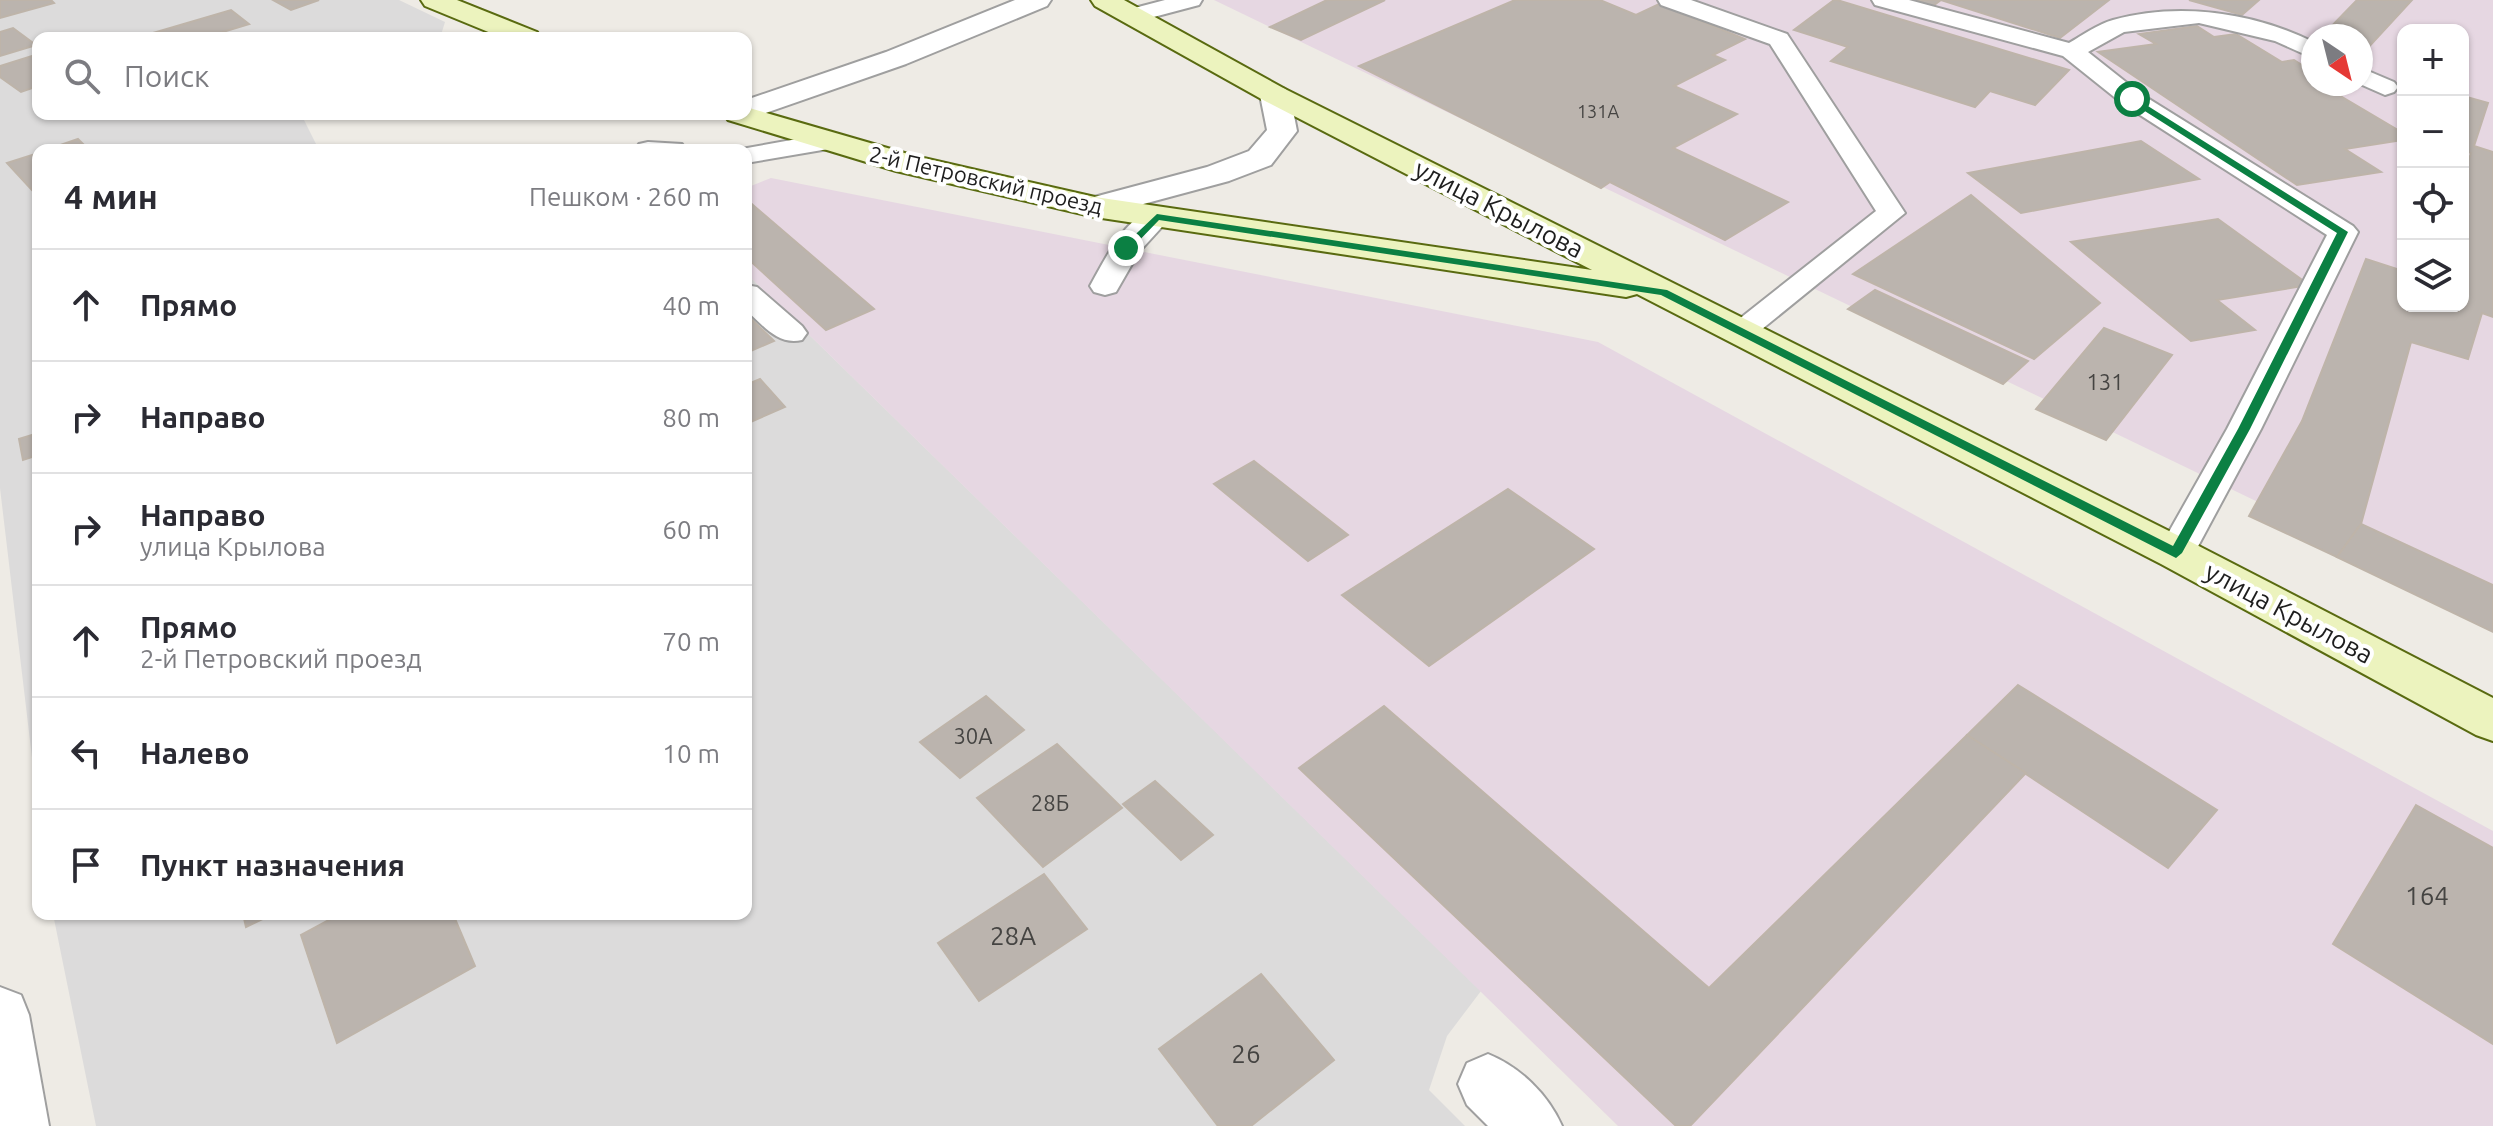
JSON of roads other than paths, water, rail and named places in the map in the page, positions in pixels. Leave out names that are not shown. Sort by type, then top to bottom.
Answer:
[{"type":"main road","points":[[434,0],[512,32]]},
{"type":"main road","name":"улица Крылова","points":[[1118,8],[1275,95],[2176,553],[2493,721]]},
{"type":"main road","name":"2-й Петровский проезд","points":[[752,118],[825,142],[1095,207],[1664,292]]},
{"type":"street","points":[[752,108],[896,58],[1038,0]]},
{"type":"street","points":[[1095,207],[1218,174],[1260,158],[1282,131],[1275,95]]},
{"type":"street","points":[[0,1015],[18,1126]]},
{"type":"street","points":[[1488,1084],[1531,1126]]},
{"type":"lane","points":[[1118,8],[1191,0]]},
{"type":"lane","points":[[1669,0],[1779,39],[1891,213],[1740,331]]},
{"type":"lane","points":[[1883,0],[2072,51],[2132,99],[2343,232],[2244,429],[2176,553]]},
{"type":"lane","points":[[2072,51],[2118,26],[2199,16],[2283,36],[2301,45]]},
{"type":"lane","points":[[2373,81],[2385,87]]},
{"type":"lane","points":[[752,154],[825,142]]},
{"type":"lane","points":[[1105,286],[1126,248],[1157,217]]},
{"type":"lane","points":[[752,299],[791,333]]}]
